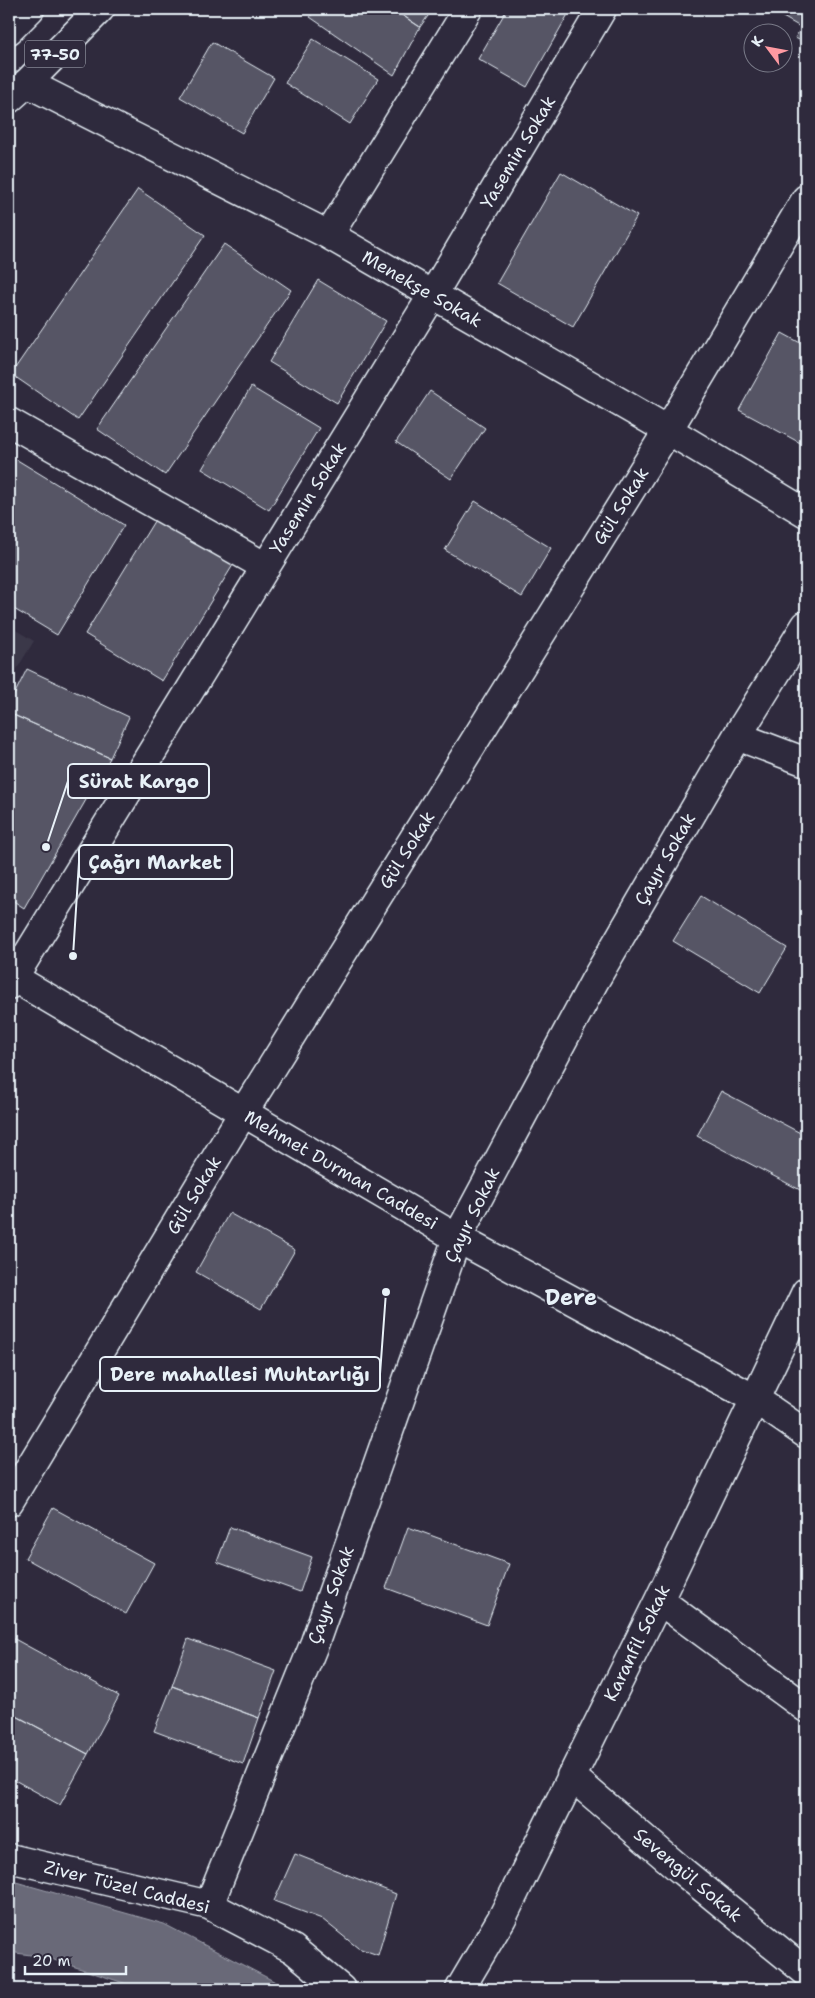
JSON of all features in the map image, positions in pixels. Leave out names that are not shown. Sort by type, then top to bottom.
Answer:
[{"type":"street","name":"77-50","points":[[9,30],[30,9]]},
{"type":"street","name":"77-50","points":[[18,91],[100,9]]},
{"type":"street","points":[[328,234],[468,9]]},
{"type":"street","name":"Yasemin Sokak","points":[[10,979],[432,296],[602,9]]},
{"type":"street","name":"Menekşe Sokak","points":[[18,91],[328,234],[432,296],[668,430],[806,513]]},
{"type":"street","name":"Gül Sokak","points":[[9,1502],[243,1113],[668,430],[806,199]]},
{"type":"street","points":[[9,422],[266,566]]},
{"type":"street","name":"Çayır Sokak","points":[[209,1905],[315,1642],[457,1238],[594,982],[737,736],[806,625]]},
{"type":"street","points":[[737,736],[806,762]]},
{"type":"street","name":"Mehmet Durman Caddesi","points":[[10,979],[457,1238],[755,1399],[806,1434]]},
{"type":"street","name":"Karanfil Sokak","points":[[460,1989],[502,1918],[659,1600],[806,1292]]},
{"type":"street","points":[[659,1600],[806,1708]]},
{"type":"street","name":"Sevengül Sokak","points":[[571,1776],[806,1974]]},
{"type":"street","name":"Ziver Tüzel Caddesi","points":[[9,1858],[209,1905],[293,1949],[341,1989]]},
{"type":"street","points":[[791,1989],[806,1974]]},
{"type":"shaded area","points":[[9,626],[34,641],[9,682]]},
{"type":"water","points":[[9,1880],[164,1924],[289,1989],[142,1989],[45,1957],[9,1952]]},
{"type":"building","points":[[316,9],[393,9],[420,27],[394,75],[310,17]]},
{"type":"building","points":[[393,9],[433,9],[420,27]]},
{"type":"building","points":[[507,9],[571,9],[527,87],[478,59]]},
{"type":"building","points":[[769,9],[806,9],[806,20],[802,28]]},
{"type":"building","points":[[806,20],[806,43],[795,38]]},
{"type":"building","points":[[313,39],[378,79],[350,124],[285,83]]},
{"type":"building","points":[[212,42],[274,78],[242,133],[180,97]]},
{"type":"building","points":[[561,172],[637,216],[573,327],[497,283]]},
{"type":"building","points":[[138,189],[205,235],[78,420],[11,374]]},
{"type":"building","points":[[224,244],[291,290],[165,475],[97,429]]},
{"type":"building","points":[[318,280],[386,321],[337,403],[269,362]]},
{"type":"building","points":[[782,333],[806,346],[806,446],[739,410]]},
{"type":"building","points":[[251,387],[319,428],[269,510],[202,469]]},
{"type":"building","points":[[430,391],[485,428],[451,479],[396,442]]},
{"type":"building","points":[[9,455],[124,525],[57,635],[9,606]]},
{"type":"building","points":[[475,501],[551,548],[522,597],[445,550]]},
{"type":"building","points":[[156,518],[233,565],[162,681],[85,634]]},
{"type":"building","points":[[27,669],[129,717],[110,758],[9,713],[9,705]]},
{"type":"building","points":[[9,713],[110,758],[24,908],[9,898]]},
{"type":"building","points":[[701,896],[787,948],[760,993],[673,941]]},
{"type":"building","points":[[721,1091],[806,1136],[806,1188],[804,1192],[697,1136]]},
{"type":"building","points":[[229,1213],[295,1250],[261,1309],[196,1272]]},
{"type":"building","points":[[53,1508],[154,1563],[126,1614],[25,1558]]},
{"type":"building","points":[[230,1527],[312,1557],[300,1592],[217,1562]]},
{"type":"building","points":[[408,1527],[509,1564],[487,1625],[386,1588]]},
{"type":"building","points":[[9,1636],[119,1696],[88,1754],[9,1712]]},
{"type":"building","points":[[188,1639],[276,1671],[259,1718],[172,1686]]},
{"type":"building","points":[[172,1686],[259,1718],[243,1764],[154,1731]]},
{"type":"building","points":[[9,1712],[88,1754],[60,1805],[9,1777]]},
{"type":"building","points":[[295,1854],[396,1894],[378,1955],[358,1948],[322,1919],[274,1901]]},
{"type":"place","name":"Sürat Kargo","points":[[46,847]]},
{"type":"place","name":"Çağrı Market","points":[[73,956]]},
{"type":"place","name":"Dere mahallesi Muhtarlığı","points":[[386,1292]]},
{"type":"district","name":"Dere","points":[[571,1297]]}]
